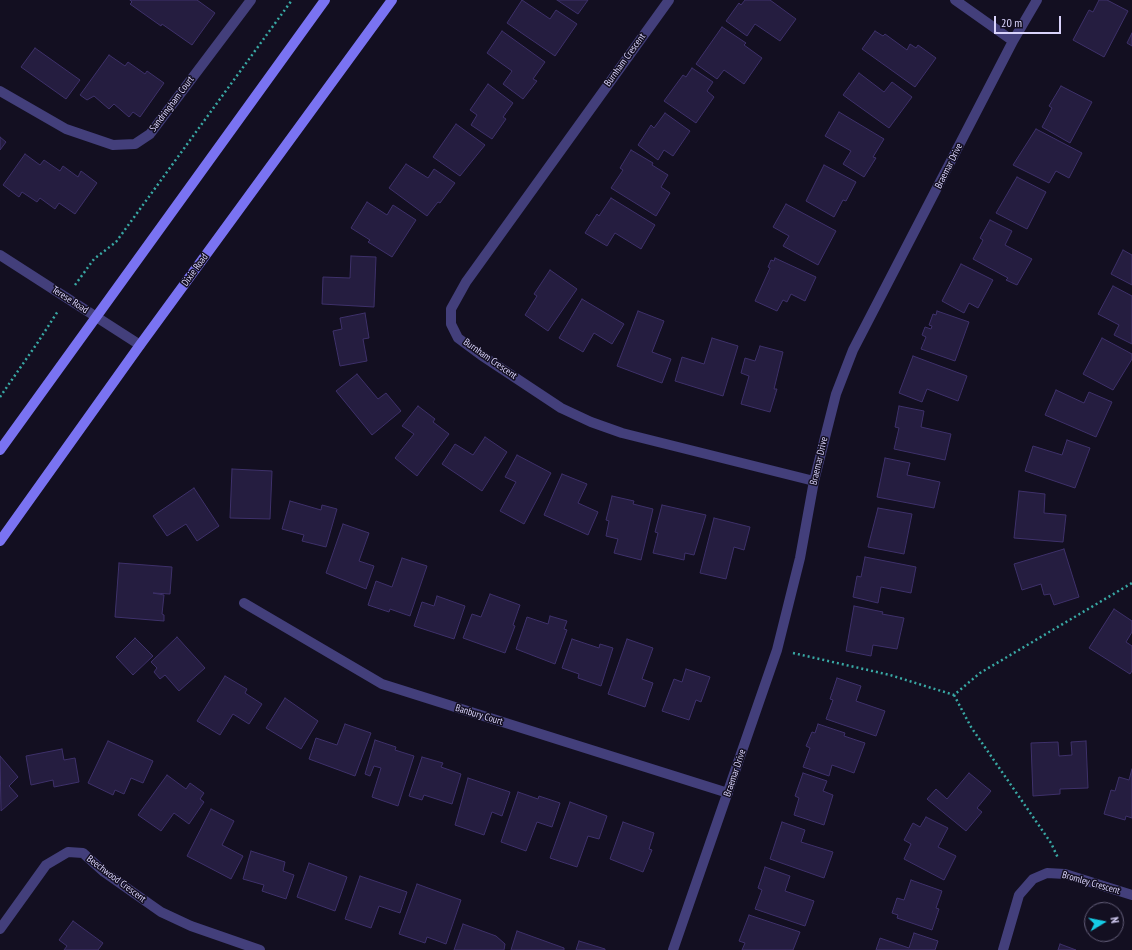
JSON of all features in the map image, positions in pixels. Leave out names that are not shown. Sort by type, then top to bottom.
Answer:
[{"type":"main road","points":[[0,450],[326,0]]},
{"type":"main road","name":"Dixie Road","points":[[0,542],[140,346],[392,0]]},
{"type":"street","name":"Sandringham Court","points":[[0,91],[66,129],[113,145],[135,144],[150,134],[251,0]]},
{"type":"street","name":"Burnham Crescent","points":[[669,0],[466,282],[451,309],[452,324],[458,338],[481,355],[561,408],[591,422],[622,433],[814,481]]},
{"type":"street","points":[[955,0],[1013,41]]},
{"type":"street","name":"Braemar Drive","points":[[673,950],[777,650],[800,558],[814,481],[836,394],[853,350],[1013,41],[1037,0]]},
{"type":"street","name":"Terese Road","points":[[0,255],[140,346]]},
{"type":"street","name":"Banbury Court","points":[[244,603],[382,684],[728,793]]},
{"type":"street","name":"Beechwood Crescent","points":[[0,929],[46,865],[68,852],[83,853],[104,872],[161,912],[191,926],[260,950]]},
{"type":"street","name":"Bromley Crescent","points":[[1003,950],[1019,895],[1033,879],[1046,873],[1065,874],[1132,895]]},
{"type":"path","points":[[0,397],[38,342],[66,297],[94,259],[116,242],[292,0]]},
{"type":"path","points":[[954,695],[980,672],[1132,583]]},
{"type":"path","points":[[777,650],[890,675],[954,695],[971,727],[1051,843],[1065,874]]},
{"type":"building","points":[[130,0],[197,0],[215,13],[192,45],[162,24],[161,26],[130,4],[132,2]]},
{"type":"building","points":[[522,0],[550,19],[556,10],[577,24],[555,56],[507,23]]},
{"type":"building","points":[[557,0],[588,0],[578,14]]},
{"type":"building","points":[[745,0],[770,0],[796,19],[780,41],[755,24],[747,36],[726,21],[739,3],[741,5]]},
{"type":"building","points":[[1099,0],[1107,0],[1128,11],[1104,57],[1073,40],[1089,10],[1093,12]]},
{"type":"building","points":[[722,27],[746,43],[744,45],[762,58],[744,84],[724,70],[717,79],[696,64]]},
{"type":"building","points":[[502,31],[545,62],[533,79],[537,81],[523,99],[503,84],[512,71],[487,53]]},
{"type":"building","points":[[875,31],[883,36],[885,34],[907,50],[910,44],[916,48],[918,45],[936,58],[915,87],[862,49]]},
{"type":"building","points":[[1132,33],[1132,46],[1127,43]]},
{"type":"building","points":[[35,48],[80,80],[66,99],[21,67]]},
{"type":"building","points":[[109,55],[125,66],[128,62],[145,74],[147,71],[164,83],[140,117],[133,112],[129,117],[114,104],[109,109],[94,96],[87,100],[80,95]]},
{"type":"building","points":[[692,68],[713,82],[707,91],[714,97],[696,123],[664,101],[683,75],[686,77]]},
{"type":"building","points":[[859,73],[884,92],[892,82],[912,97],[889,128],[843,95]]},
{"type":"building","points":[[488,84],[513,103],[503,117],[506,119],[492,139],[471,125],[477,115],[470,110]]},
{"type":"building","points":[[1061,86],[1092,102],[1070,143],[1042,127],[1052,108],[1049,106]]},
{"type":"building","points":[[839,112],[884,139],[873,157],[876,158],[864,177],[843,164],[851,151],[825,136]]},
{"type":"building","points":[[665,113],[690,131],[673,156],[664,150],[658,160],[638,145],[651,125],[654,128]]},
{"type":"building","points":[[456,124],[485,145],[460,176],[433,157]]},
{"type":"building","points":[[1036,129],[1082,153],[1069,178],[1056,171],[1049,183],[1013,165]]},
{"type":"building","points":[[0,137],[6,142],[0,150]]},
{"type":"building","points":[[631,150],[653,163],[652,165],[668,175],[661,187],[670,193],[656,216],[611,188],[623,170],[620,168]]},
{"type":"building","points":[[25,154],[40,165],[44,160],[60,171],[63,166],[78,177],[81,171],[97,183],[75,214],[59,203],[55,209],[40,198],[37,202],[22,192],[19,197],[3,185]]},
{"type":"building","points":[[406,164],[428,178],[434,169],[455,183],[440,203],[438,202],[427,216],[389,188]]},
{"type":"building","points":[[824,165],[856,182],[846,201],[843,200],[834,217],[806,201]]},
{"type":"building","points":[[1017,177],[1046,192],[1027,229],[996,213]]},
{"type":"building","points":[[611,198],[655,225],[641,249],[615,233],[607,246],[585,233],[597,214],[599,216]]},
{"type":"building","points":[[367,202],[387,215],[393,205],[416,220],[392,257],[368,242],[370,240],[351,228]]},
{"type":"building","points":[[786,204],[836,231],[818,265],[783,246],[789,236],[773,227]]},
{"type":"building","points":[[990,220],[1012,231],[1005,245],[1032,259],[1017,285],[1006,280],[1008,278],[973,259],[983,240],[980,238]]},
{"type":"building","points":[[1123,250],[1132,255],[1132,285],[1111,274]]},
{"type":"building","points":[[351,256],[376,257],[374,307],[322,304],[323,277],[350,278]]},
{"type":"building","points":[[775,258],[816,277],[805,301],[791,294],[787,302],[783,300],[777,311],[755,301],[770,268],[768,267],[771,260],[774,261]]},
{"type":"building","points":[[961,264],[993,280],[978,308],[969,303],[964,313],[942,301]]},
{"type":"building","points":[[550,270],[577,289],[548,331],[525,315],[537,296],[534,294]]},
{"type":"building","points":[[1113,286],[1132,296],[1132,344],[1114,335],[1119,325],[1098,314]]},
{"type":"building","points":[[582,299],[624,324],[612,344],[594,333],[583,352],[559,338]]},
{"type":"building","points":[[638,311],[664,321],[652,352],[671,359],[662,383],[617,366]]},
{"type":"building","points":[[937,311],[969,322],[955,361],[921,349],[926,337],[922,335],[925,327],[931,329],[932,326],[929,325],[933,314],[936,315]]},
{"type":"building","points":[[365,313],[369,338],[363,339],[367,361],[340,366],[333,331],[342,329],[340,318]]},
{"type":"building","points":[[712,338],[738,346],[723,396],[675,381],[682,357],[704,364]]},
{"type":"building","points":[[1102,338],[1132,354],[1132,359],[1113,390],[1083,374]]},
{"type":"building","points":[[760,346],[783,352],[774,389],[777,389],[770,412],[741,404],[749,376],[741,373],[745,358],[755,361]]},
{"type":"building","points":[[913,356],[967,376],[958,401],[927,389],[922,402],[899,393]]},
{"type":"building","points":[[357,374],[378,399],[386,393],[401,411],[372,435],[336,391]]},
{"type":"building","points":[[1056,390],[1084,403],[1089,392],[1112,402],[1096,437],[1045,415]]},
{"type":"building","points":[[418,406],[435,419],[433,422],[449,434],[417,476],[395,458],[414,434],[402,426]]},
{"type":"building","points":[[899,406],[924,411],[921,427],[951,434],[945,460],[894,449],[899,428],[895,427]]},
{"type":"building","points":[[485,437],[507,452],[482,491],[442,464],[455,444],[473,455]]},
{"type":"building","points":[[1067,440],[1090,448],[1075,488],[1025,471],[1033,446],[1062,455]]},
{"type":"building","points":[[517,455],[551,473],[524,524],[500,511],[516,482],[505,477]]},
{"type":"building","points":[[885,458],[910,463],[907,475],[940,482],[934,508],[877,497]]},
{"type":"building","points":[[232,469],[272,471],[270,519],[230,518]]},
{"type":"building","points":[[562,474],[587,484],[578,503],[598,512],[588,535],[544,515]]},
{"type":"building","points":[[194,488],[219,526],[197,541],[186,524],[167,536],[153,516]]},
{"type":"building","points":[[1019,491],[1045,494],[1044,513],[1066,515],[1063,542],[1014,538]]},
{"type":"building","points":[[612,496],[634,501],[633,504],[653,509],[641,560],[614,553],[618,539],[606,536],[609,521],[606,520]]},
{"type":"building","points":[[290,501],[321,510],[322,505],[337,509],[326,547],[302,541],[304,535],[282,529]]},
{"type":"building","points":[[662,505],[706,515],[694,555],[685,553],[684,560],[653,553],[658,533],[655,532]]},
{"type":"building","points":[[878,508],[912,514],[904,554],[868,547]]},
{"type":"building","points":[[714,518],[750,527],[744,550],[734,547],[726,579],[700,573]]},
{"type":"building","points":[[343,524],[369,533],[359,561],[374,566],[366,589],[326,573]]},
{"type":"building","points":[[1064,549],[1079,597],[1054,605],[1050,594],[1044,595],[1041,584],[1022,590],[1014,564]]},
{"type":"building","points":[[865,557],[916,567],[911,593],[881,587],[878,603],[853,597],[857,576],[861,577]]},
{"type":"building","points":[[402,558],[427,566],[410,616],[390,609],[389,612],[368,605],[376,581],[392,587]]},
{"type":"building","points":[[119,563],[172,567],[170,594],[153,593],[164,595],[162,614],[164,615],[164,621],[115,617]]},
{"type":"building","points":[[490,594],[520,605],[513,625],[515,626],[505,653],[463,638],[472,614],[481,617]]},
{"type":"building","points":[[437,596],[465,606],[454,639],[414,626],[422,602],[434,606]]},
{"type":"building","points":[[854,606],[883,612],[882,614],[904,618],[897,649],[873,645],[871,656],[846,651]]},
{"type":"building","points":[[1114,609],[1132,621],[1132,632],[1126,642],[1132,646],[1132,671],[1130,674],[1089,648]]},
{"type":"building","points":[[550,616],[567,621],[564,629],[567,630],[555,664],[516,649],[527,617],[548,624]]},
{"type":"building","points":[[177,637],[205,668],[179,691],[165,675],[160,679],[154,672],[157,668],[151,662]]},
{"type":"building","points":[[135,638],[153,656],[133,675],[116,657]]},
{"type":"building","points":[[572,639],[599,648],[600,644],[613,648],[601,686],[578,678],[579,674],[562,668]]},
{"type":"building","points":[[627,639],[653,648],[642,679],[653,683],[645,707],[608,694]]},
{"type":"building","points":[[686,669],[710,677],[701,702],[696,700],[689,720],[662,711],[674,679],[682,682]]},
{"type":"building","points":[[225,676],[247,689],[245,693],[262,704],[249,724],[233,714],[220,735],[197,721]]},
{"type":"building","points":[[837,678],[861,686],[856,701],[885,711],[876,736],[826,719],[833,700],[830,699]]},
{"type":"building","points":[[285,698],[318,721],[301,749],[266,728]]},
{"type":"building","points":[[345,724],[371,733],[355,776],[309,759],[316,738],[337,745]]},
{"type":"building","points":[[818,724],[845,733],[844,736],[865,743],[854,773],[832,765],[829,776],[803,767],[810,748],[806,746],[812,732],[815,733]]},
{"type":"building","points":[[375,740],[396,747],[395,750],[414,756],[398,806],[372,797],[381,768],[374,766],[370,776],[365,774]]},
{"type":"building","points":[[108,741],[153,761],[143,783],[131,778],[124,794],[115,790],[113,795],[88,783]]},
{"type":"building","points":[[1086,741],[1088,788],[1060,789],[1060,794],[1033,796],[1031,743],[1058,742],[1059,756],[1072,755],[1071,742]]},
{"type":"building","points":[[62,749],[64,760],[75,758],[79,782],[54,787],[53,780],[31,785],[26,756]]},
{"type":"building","points":[[0,756],[18,777],[9,786],[18,796],[1,811]]},
{"type":"building","points":[[422,757],[443,763],[441,767],[461,774],[452,804],[424,795],[422,800],[409,796]]},
{"type":"building","points":[[1132,769],[1132,818],[1126,816],[1125,820],[1104,814],[1111,790],[1115,791],[1119,777],[1129,780]]},
{"type":"building","points":[[803,773],[827,781],[823,791],[833,795],[824,825],[794,815],[799,798],[795,796]]},
{"type":"building","points":[[969,773],[991,791],[977,808],[982,812],[966,831],[927,799],[936,789],[947,799]]},
{"type":"building","points":[[167,775],[186,789],[190,783],[204,793],[200,799],[204,802],[189,824],[174,813],[161,831],[138,815]]},
{"type":"building","points":[[468,778],[510,792],[502,816],[492,812],[484,835],[455,825]]},
{"type":"building","points":[[518,792],[538,799],[539,796],[560,803],[552,827],[537,822],[526,851],[501,842]]},
{"type":"building","points":[[570,802],[607,816],[599,839],[588,836],[577,867],[550,858]]},
{"type":"building","points":[[211,809],[234,821],[222,845],[243,856],[231,879],[187,856]]},
{"type":"building","points":[[926,817],[948,828],[938,847],[956,856],[944,880],[904,859],[911,844],[904,840],[913,823],[920,827]]},
{"type":"building","points":[[623,822],[654,833],[649,849],[652,850],[643,872],[610,859]]},
{"type":"building","points":[[782,822],[805,830],[801,842],[833,852],[824,878],[770,859]]},
{"type":"building","points":[[251,851],[285,862],[283,871],[294,875],[286,899],[262,891],[264,885],[243,879]]},
{"type":"building","points":[[309,863],[347,877],[335,911],[297,897]]},
{"type":"building","points":[[765,867],[790,876],[785,891],[814,901],[805,926],[755,909],[762,890],[758,888]]},
{"type":"building","points":[[360,876],[407,892],[400,913],[379,906],[371,928],[345,919]]},
{"type":"building","points":[[911,880],[942,891],[936,908],[939,909],[932,930],[897,918],[898,915],[892,913],[897,898],[904,900]]},
{"type":"building","points":[[417,884],[461,900],[446,944],[427,937],[425,943],[399,934]]},
{"type":"building","points":[[749,915],[800,932],[793,950],[742,950],[745,943],[739,941]]},
{"type":"building","points":[[73,921],[103,943],[98,950],[64,950],[67,946],[59,940]]},
{"type":"building","points":[[463,924],[496,936],[505,944],[504,950],[454,950]]},
{"type":"building","points":[[517,931],[564,948],[564,950],[511,950]]},
{"type":"building","points":[[914,933],[938,941],[935,950],[876,950],[880,938],[909,948]]},
{"type":"building","points":[[579,941],[605,949],[605,950],[576,950]]},
{"type":"building","points":[[1060,944],[1076,950],[1058,950]]}]
